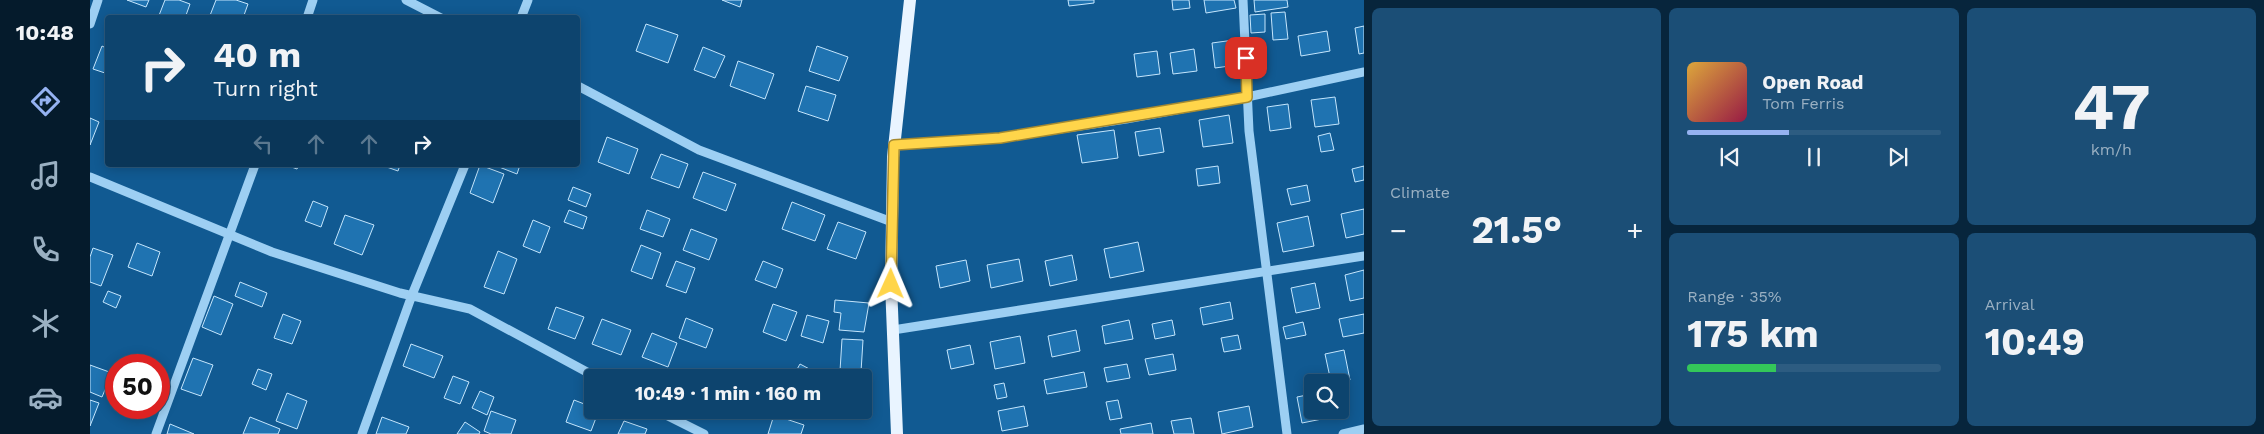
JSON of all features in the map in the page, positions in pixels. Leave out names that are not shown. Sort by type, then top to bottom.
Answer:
[{"type":"main road","points":[[897,434],[893,330],[892,222],[894,145],[910,0]]},
{"type":"street","points":[[90,24],[98,0]]},
{"type":"street","points":[[308,15],[313,0]]},
{"type":"street","points":[[406,0],[435,15]]},
{"type":"street","points":[[522,15],[528,0]]},
{"type":"street","points":[[1243,0],[1247,97],[1266,273],[1287,434]]},
{"type":"street","points":[[894,145],[1000,138],[1247,97],[1364,72]]},
{"type":"street","points":[[580,87],[699,150],[892,222]]},
{"type":"street","points":[[156,434],[231,236],[254,167]]},
{"type":"street","points":[[362,434],[412,295],[464,167]]},
{"type":"street","points":[[90,177],[272,252],[412,295],[470,309],[584,370]]},
{"type":"street","points":[[893,330],[1266,273],[1364,256]]},
{"type":"street","points":[[674,419],[704,434]]},
{"type":"street","points":[[1343,434],[1364,429]]},
{"type":"building","points":[[127,0],[149,0],[146,7]]},
{"type":"building","points":[[165,0],[179,0],[190,4],[186,15],[159,15]]},
{"type":"building","points":[[216,0],[236,0],[248,4],[244,15],[210,15]]},
{"type":"building","points":[[722,0],[742,0],[740,7]]},
{"type":"building","points":[[1068,0],[1094,0],[1094,3],[1069,6]]},
{"type":"building","points":[[1172,0],[1189,0],[1190,8],[1173,10]]},
{"type":"building","points":[[1204,0],[1234,0],[1236,8],[1206,13]]},
{"type":"building","points":[[1254,0],[1287,0],[1288,7],[1255,12]]},
{"type":"building","points":[[1285,12],[1288,39],[1273,40],[1271,13]]},
{"type":"building","points":[[1265,14],[1265,32],[1251,33],[1250,15]]},
{"type":"building","points":[[646,24],[678,35],[668,63],[636,51]]},
{"type":"building","points":[[1364,26],[1364,53],[1359,54],[1355,28]]},
{"type":"building","points":[[1327,31],[1330,51],[1301,56],[1298,36]]},
{"type":"building","points":[[1234,40],[1237,65],[1215,68],[1212,43]]},
{"type":"building","points":[[102,46],[105,48],[105,73],[93,69]]},
{"type":"building","points":[[817,46],[848,57],[839,81],[809,71]]},
{"type":"building","points":[[703,47],[725,56],[715,78],[694,70]]},
{"type":"building","points":[[1194,49],[1197,71],[1173,74],[1170,53]]},
{"type":"building","points":[[1157,51],[1160,74],[1137,77],[1134,54]]},
{"type":"building","points":[[738,61],[774,74],[765,99],[730,86]]},
{"type":"building","points":[[806,86],[836,95],[828,121],[798,111]]},
{"type":"building","points":[[1335,97],[1339,124],[1315,127],[1311,100]]},
{"type":"building","points":[[1288,104],[1291,128],[1270,131],[1267,107]]},
{"type":"building","points":[[1229,115],[1233,143],[1203,147],[1199,120]]},
{"type":"building","points":[[90,118],[99,122],[90,145]]},
{"type":"building","points":[[1160,128],[1164,152],[1139,156],[1135,132]]},
{"type":"building","points":[[1114,130],[1118,158],[1082,163],[1077,135]]},
{"type":"building","points":[[1330,133],[1334,150],[1321,152],[1318,136]]},
{"type":"building","points":[[607,137],[638,149],[629,174],[598,162]]},
{"type":"building","points":[[661,154],[688,164],[679,188],[651,178]]},
{"type":"building","points":[[1218,166],[1220,183],[1198,186],[1196,169]]},
{"type":"building","points":[[1364,166],[1364,180],[1355,182],[1352,169]]},
{"type":"building","points":[[387,167],[399,167],[398,171]]},
{"type":"building","points":[[479,167],[485,167],[504,174],[493,203],[470,193]]},
{"type":"building","points":[[499,167],[519,167],[517,174]]},
{"type":"building","points":[[703,172],[736,184],[726,211],[693,198]]},
{"type":"building","points":[[1307,185],[1310,201],[1291,205],[1287,189]]},
{"type":"building","points":[[573,187],[591,194],[586,207],[568,200]]},
{"type":"building","points":[[313,201],[328,207],[321,227],[305,221]]},
{"type":"building","points":[[792,202],[825,215],[815,241],[782,229]]},
{"type":"building","points":[[1364,209],[1364,234],[1346,238],[1341,214]]},
{"type":"building","points":[[569,210],[587,217],[583,229],[564,222]]},
{"type":"building","points":[[647,210],[670,219],[663,237],[640,229]]},
{"type":"building","points":[[345,215],[374,225],[362,255],[334,244]]},
{"type":"building","points":[[1308,216],[1314,246],[1283,252],[1277,223]]},
{"type":"building","points":[[533,220],[550,227],[540,253],[523,246]]},
{"type":"building","points":[[838,222],[866,232],[856,259],[827,249]]},
{"type":"building","points":[[691,229],[717,239],[709,260],[683,250]]},
{"type":"building","points":[[1138,242],[1144,271],[1110,278],[1104,249]]},
{"type":"building","points":[[137,243],[160,252],[152,276],[128,267]]},
{"type":"building","points":[[641,245],[661,253],[652,279],[631,271]]},
{"type":"building","points":[[93,248],[113,255],[101,286],[90,282],[90,257]]},
{"type":"building","points":[[498,251],[517,259],[504,294],[484,287]]},
{"type":"building","points":[[1072,255],[1077,280],[1050,286],[1045,261]]},
{"type":"building","points":[[1019,259],[1023,281],[991,288],[987,265]]},
{"type":"building","points":[[966,260],[970,281],[940,288],[936,266]]},
{"type":"building","points":[[676,261],[695,268],[686,293],[666,286]]},
{"type":"building","points":[[763,261],[783,269],[776,288],[755,280]]},
{"type":"building","points":[[1364,270],[1364,298],[1350,301],[1345,275]]},
{"type":"building","points":[[240,282],[267,293],[262,307],[235,296]]},
{"type":"building","points":[[1315,283],[1320,308],[1296,313],[1291,288]]},
{"type":"building","points":[[108,291],[121,296],[116,308],[103,302]]},
{"type":"building","points":[[214,296],[233,304],[221,335],[202,327]]},
{"type":"building","points":[[835,300],[869,303],[864,332],[839,330],[841,313],[834,312]]},
{"type":"building","points":[[1230,302],[1233,319],[1203,325],[1200,308]]},
{"type":"building","points":[[773,304],[797,312],[786,341],[763,332]]},
{"type":"building","points":[[556,307],[584,317],[575,339],[548,329]]},
{"type":"building","points":[[283,314],[301,321],[292,344],[274,338]]},
{"type":"building","points":[[1364,314],[1364,333],[1343,337],[1339,319]]},
{"type":"building","points":[[807,315],[829,321],[823,343],[801,336]]},
{"type":"building","points":[[686,318],[713,329],[706,348],[679,338]]},
{"type":"building","points":[[602,319],[631,330],[621,355],[592,344]]},
{"type":"building","points":[[1129,320],[1133,339],[1105,344],[1102,326]]},
{"type":"building","points":[[1172,320],[1175,335],[1155,339],[1152,324]]},
{"type":"building","points":[[1303,322],[1306,335],[1286,339],[1283,327]]},
{"type":"building","points":[[1076,330],[1080,351],[1052,357],[1048,336]]},
{"type":"building","points":[[652,333],[677,343],[668,367],[642,357]]},
{"type":"building","points":[[1238,335],[1241,349],[1224,352],[1221,338]]},
{"type":"building","points":[[1020,336],[1025,363],[995,369],[990,342]]},
{"type":"building","points":[[842,339],[863,340],[861,369],[840,369]]},
{"type":"building","points":[[411,344],[443,356],[434,378],[403,366]]},
{"type":"building","points":[[970,345],[974,364],[951,369],[947,350]]},
{"type":"building","points":[[1344,350],[1349,374],[1329,374],[1325,354]]},
{"type":"building","points":[[1173,354],[1176,370],[1149,375],[1145,359]]},
{"type":"building","points":[[193,358],[213,365],[201,396],[181,389]]},
{"type":"building","points":[[800,364],[809,369],[797,369]]},
{"type":"building","points":[[1127,364],[1130,378],[1107,382],[1104,368]]},
{"type":"building","points":[[90,365],[105,370],[105,390],[102,397],[90,392]]},
{"type":"building","points":[[258,369],[272,374],[266,390],[252,384]]},
{"type":"building","points":[[1084,372],[1087,387],[1047,394],[1044,380]]},
{"type":"building","points":[[453,376],[469,382],[460,404],[444,398]]},
{"type":"building","points":[[1004,383],[1007,397],[997,399],[994,385]]},
{"type":"building","points":[[480,391],[494,397],[487,415],[472,408]]},
{"type":"building","points":[[287,393],[307,401],[297,429],[276,421]]},
{"type":"building","points":[[1304,396],[1304,419],[1322,419],[1302,423],[1297,397]]},
{"type":"building","points":[[90,400],[99,403],[90,426]]},
{"type":"building","points":[[574,400],[584,404],[584,419],[596,419],[591,431],[566,422]]},
{"type":"building","points":[[1118,400],[1122,418],[1110,420],[1106,402]]},
{"type":"building","points":[[1024,406],[1028,426],[1002,431],[998,411]]},
{"type":"building","points":[[1249,406],[1253,427],[1222,434],[1218,412]]},
{"type":"building","points":[[491,411],[516,420],[511,434],[491,434],[484,431]]},
{"type":"building","points":[[250,417],[280,429],[278,434],[243,434]]},
{"type":"building","points":[[382,417],[409,427],[406,434],[376,434]]},
{"type":"building","points":[[1191,418],[1194,434],[1174,434],[1171,421]]},
{"type":"building","points":[[773,419],[786,419],[804,425],[801,434],[768,434]]},
{"type":"building","points":[[624,421],[647,429],[645,434],[618,434]]},
{"type":"building","points":[[465,422],[480,432],[479,434],[457,434]]},
{"type":"building","points":[[1151,423],[1153,434],[1121,434],[1120,429]]},
{"type":"building","points":[[170,424],[194,434],[167,434]]},
{"type":"route","points":[[891,284],[894,145],[1000,138],[1126,119],[1247,97],[1246,58]]}]
